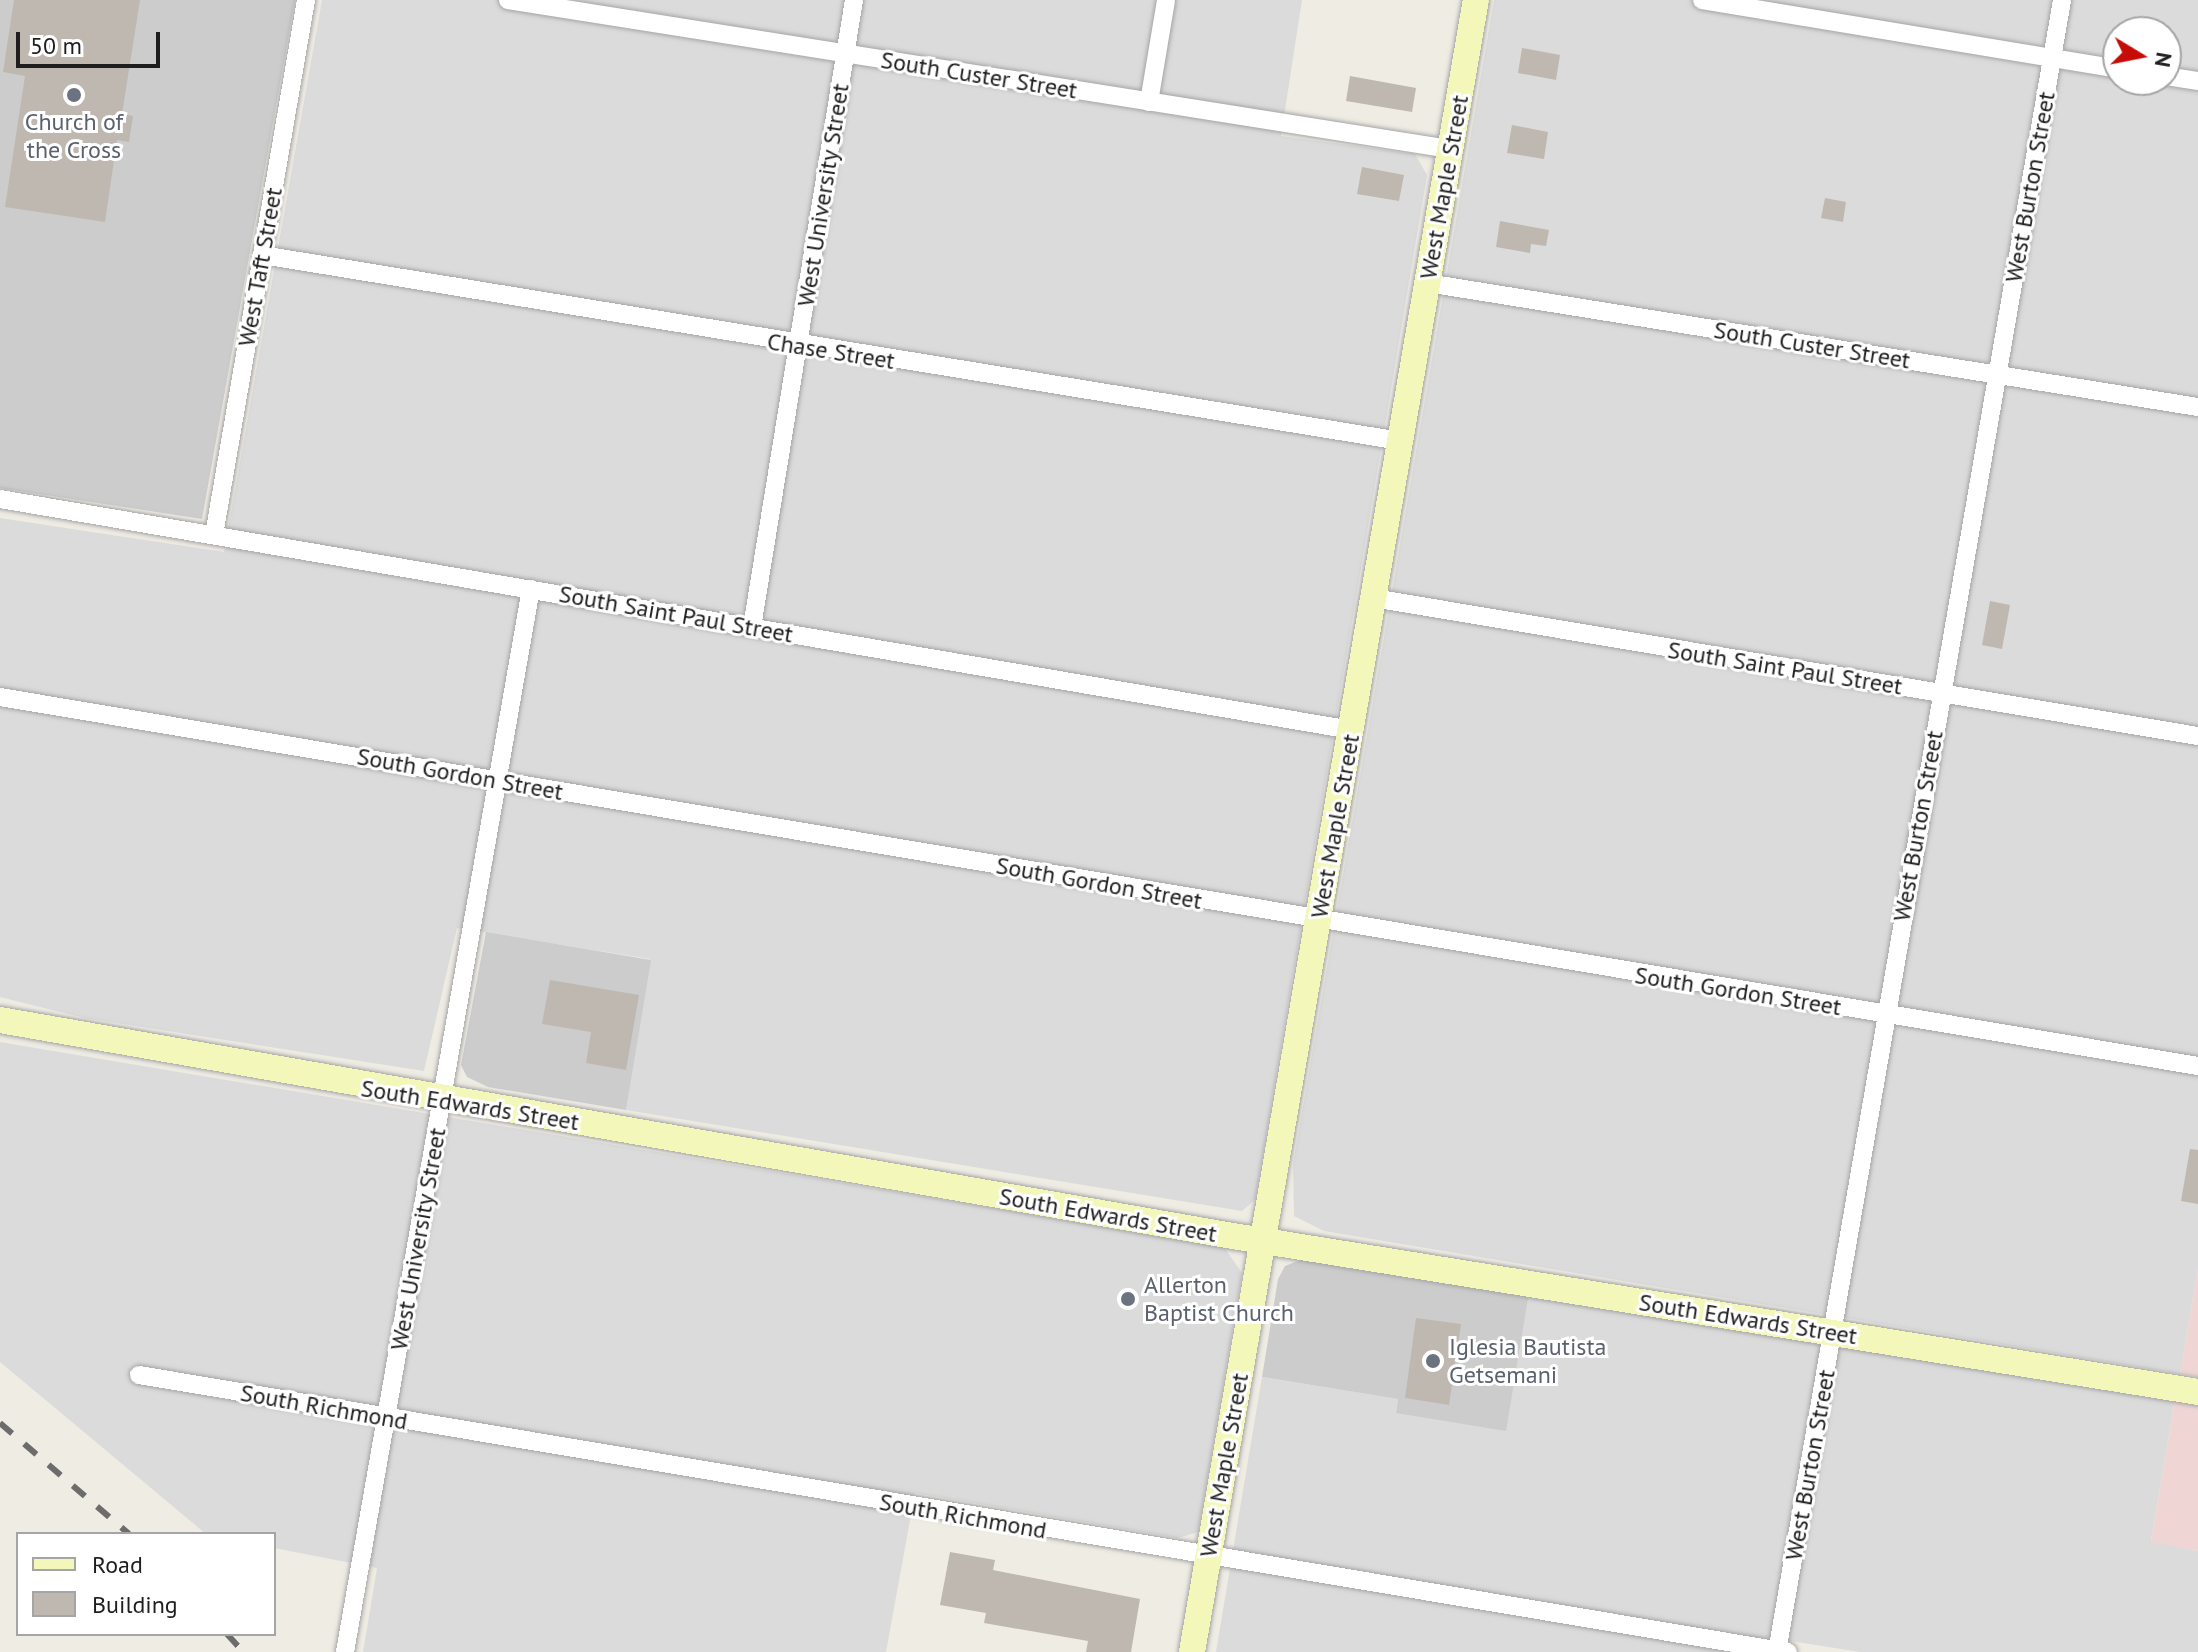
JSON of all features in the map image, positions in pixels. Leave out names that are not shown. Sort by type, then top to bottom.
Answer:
[{"type":"street","name":"West Taft Street","points":[[214,535],[306,0]]},
{"type":"street","name":"South Custer Street","points":[[508,0],[1450,149]]},
{"type":"street","name":"West University Street","points":[[752,627],[854,0]]},
{"type":"street","points":[[1149,102],[1166,0]]},
{"type":"street","name":"West Maple Street","points":[[1192,1652],[1476,0]]},
{"type":"street","points":[[1702,0],[2102,66]]},
{"type":"street","name":"West Burton Street","points":[[1781,1651],[1885,1015],[2062,0]]},
{"type":"street","name":"Chase Street","points":[[262,255],[799,346],[1400,441]]},
{"type":"street","name":"South Custer Street","points":[[1427,283],[2198,407]]},
{"type":"street","name":"South Saint Paul Street","points":[[0,499],[1351,730]]},
{"type":"street","name":"West University Street","points":[[345,1652],[531,589]]},
{"type":"street","name":"South Saint Paul Street","points":[[1373,598],[2198,736]]},
{"type":"street","name":"South Gordon Street","points":[[0,697],[1318,921],[2198,1066]]},
{"type":"street","name":"South Edwards Street","points":[[7,1025],[1263,1241],[2198,1392]]},
{"type":"street","name":"South Richmond","points":[[139,1375],[1781,1651]]},
{"type":"shaded area","points":[[0,0],[295,0],[202,519],[0,488]]},
{"type":"shaded area","points":[[322,0],[1302,0],[1281,136],[1415,154],[1427,175],[1255,1200],[1242,1211],[626,1110],[650,959],[457,928],[424,1071],[84,1018],[0,997],[0,518],[224,552]]},
{"type":"shaded area","points":[[1494,0],[2198,0],[2198,1267],[2180,1374],[1324,1231],[1294,1216],[1293,1164]]},
{"type":"shaded area","points":[[486,932],[651,960],[626,1110],[488,1087],[467,1077],[461,1065]]},
{"type":"shaded area","points":[[0,1042],[1224,1247],[1242,1273],[1198,1532],[1178,1538],[915,1493],[886,1652],[363,1652],[377,1568],[276,1548],[276,1532],[204,1532],[0,1362]]},
{"type":"shaded area","points":[[1311,1256],[1529,1292],[1506,1431],[1396,1413],[1398,1399],[1262,1377],[1278,1279],[1285,1266]]},
{"type":"shaded area","points":[[2198,1267],[2198,1377],[2180,1374]]},
{"type":"shaded area","points":[[1529,1292],[2175,1399],[2151,1541],[2198,1551],[2198,1652],[1860,1652],[1771,1638],[1768,1652],[1216,1652],[1262,1377],[1398,1399],[1396,1412]]},
{"type":"shaded area","points":[[2175,1399],[2198,1403],[2198,1551],[2151,1542]]},
{"type":"building","name":"Church of the Cross","points":[[14,0],[140,0],[122,114],[133,116],[129,142],[117,140],[105,222],[5,207],[25,76],[3,72]]},
{"type":"building","points":[[1522,48],[1560,55],[1556,80],[1518,73]]},
{"type":"building","points":[[1350,76],[1416,88],[1412,112],[1346,101]]},
{"type":"building","points":[[1512,125],[1548,132],[1544,159],[1507,153]]},
{"type":"building","points":[[1362,167],[1404,175],[1399,201],[1357,194]]},
{"type":"building","points":[[1825,198],[1846,202],[1843,222],[1821,218]]},
{"type":"building","points":[[1500,221],[1549,230],[1546,246],[1531,244],[1530,253],[1496,247]]},
{"type":"building","points":[[1990,601],[2010,605],[2002,649],[1982,645]]},
{"type":"building","points":[[550,980],[639,995],[626,1070],[586,1063],[591,1032],[542,1024]]},
{"type":"building","points":[[2190,1149],[2198,1150],[2198,1204],[2181,1201]]},
{"type":"building","name":"Iglesia Bautista Getsemani","points":[[1416,1318],[1461,1324],[1449,1405],[1405,1398]]},
{"type":"building","points":[[950,1552],[995,1560],[993,1570],[1140,1599],[1131,1652],[1086,1652],[1088,1641],[984,1623],[986,1613],[940,1605]]},
{"type":"railway","points":[[0,1423],[127,1532]]},
{"type":"railway","points":[[229,1636],[243,1652]]},
{"type":"place","name":"Church of the Cross","points":[[74,95]]},
{"type":"place","name":"Allerton Baptist Church","points":[[1128,1299]]},
{"type":"place","name":"Iglesia Bautista Getsemani","points":[[1433,1361]]}]
